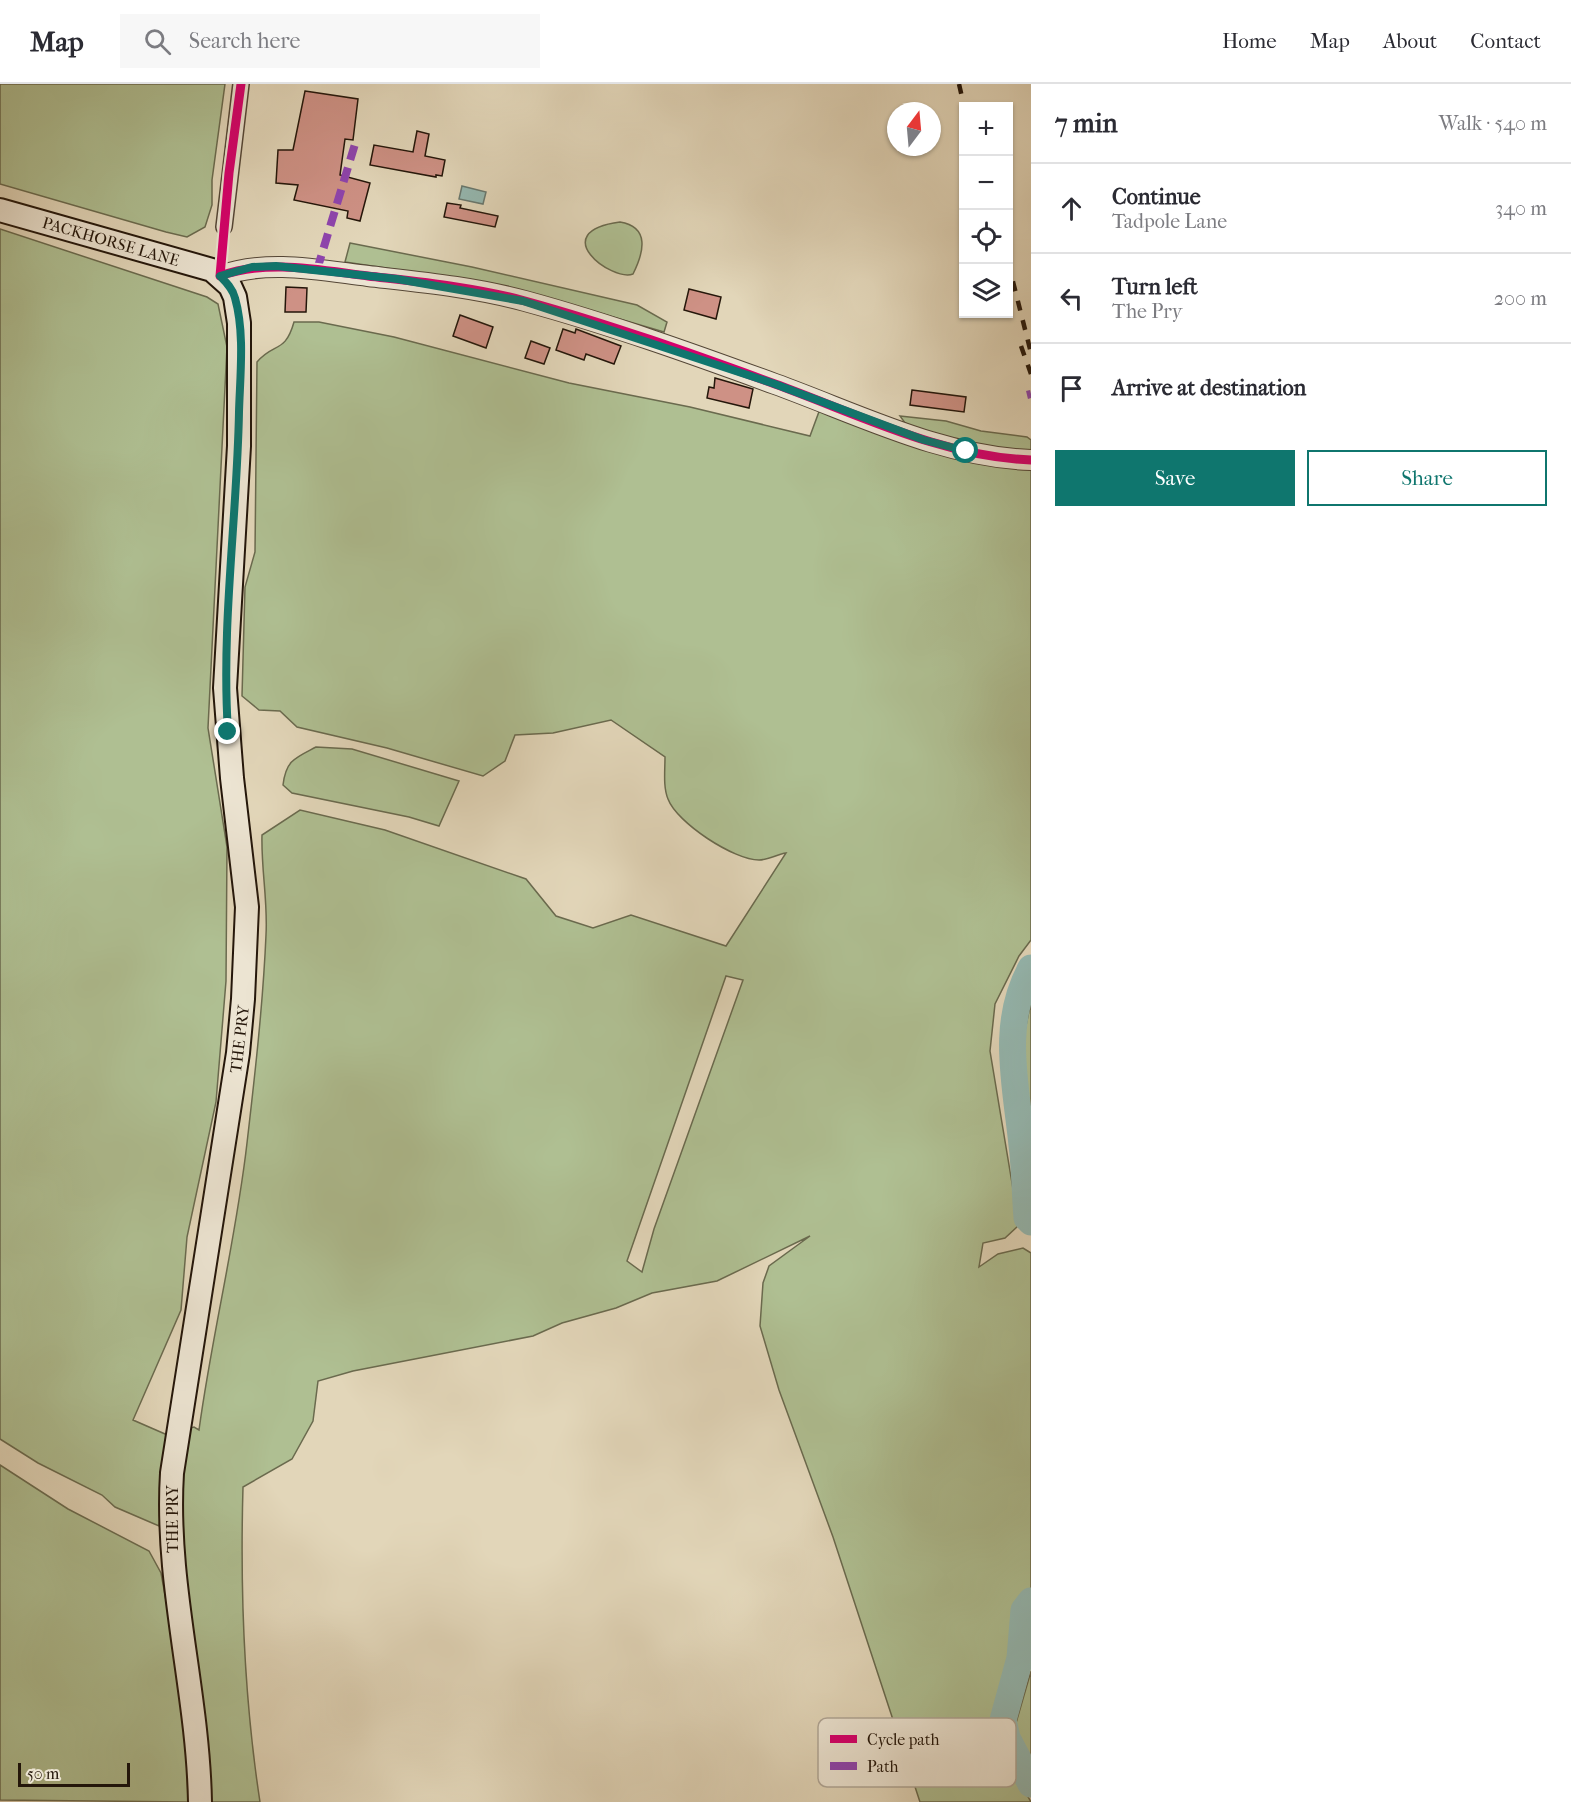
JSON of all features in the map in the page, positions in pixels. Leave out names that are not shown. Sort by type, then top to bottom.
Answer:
[{"type":"main road","name":"PACKHORSE LANE","points":[[0,210],[187,262],[220,276]]},
{"type":"main road","name":"THE PRY","points":[[200,1802],[192,1699],[173,1569],[170,1509],[183,1394],[238,1053],[247,907],[232,778],[225,688],[238,446],[239,323],[235,297],[220,276]]},
{"type":"street","points":[[224,227],[240,84]]},
{"type":"street","points":[[220,276],[252,267],[276,266],[397,279],[523,301],[772,383],[924,440],[977,454],[1024,460]]},
{"type":"green space","points":[[0,84],[225,84],[212,180],[212,205],[205,227],[187,237],[0,184]]},
{"type":"green space","points":[[620,222],[636,229],[642,242],[640,257],[633,274],[612,271],[600,264],[590,255],[586,245],[587,235],[598,227]]},
{"type":"green space","points":[[0,229],[207,297],[218,304],[227,347],[208,728],[227,847],[226,981],[216,1102],[187,1237],[181,1310],[133,1420],[172,1437],[159,1526],[115,1507],[102,1495],[38,1463],[0,1439]]},
{"type":"green space","points":[[350,243],[472,267],[637,305],[667,322],[664,332],[555,300],[460,279],[345,262]]},
{"type":"green space","points":[[294,322],[319,322],[394,337],[569,383],[690,407],[810,436],[820,409],[1031,470],[1031,940],[1019,956],[995,1004],[990,1051],[1019,1225],[1005,1238],[983,1243],[979,1267],[998,1254],[1023,1248],[1031,1253],[1031,1593],[1027,1594],[1021,1604],[1010,1666],[997,1718],[892,1718],[833,1537],[779,1390],[760,1326],[763,1283],[769,1266],[810,1236],[717,1281],[652,1293],[616,1308],[562,1323],[533,1336],[353,1371],[318,1381],[313,1421],[292,1459],[243,1487],[244,1645],[250,1724],[260,1802],[209,1802],[178,1528],[186,1429],[194,1427],[199,1430],[237,1215],[247,1143],[261,1013],[266,935],[262,835],[300,810],[385,830],[526,879],[556,916],[593,928],[631,915],[726,946],[786,853],[762,860],[748,858],[722,847],[694,829],[673,809],[668,799],[665,784],[665,757],[611,720],[553,733],[515,735],[505,761],[483,776],[387,748],[297,727],[280,711],[259,710],[242,696],[245,587],[255,552],[257,362],[287,339]],"holes":[[[726,976],[743,980],[654,1229],[642,1272],[627,1261]]]},
{"type":"green space","points":[[900,416],[946,421],[981,431],[1027,437],[1031,440],[1031,453],[977,446],[914,427],[905,423]]},
{"type":"green space","points":[[316,747],[352,749],[459,781],[439,826],[409,817],[292,793],[283,785],[286,770],[297,757]]},
{"type":"green space","points":[[1031,1002],[1031,1181],[1019,1058]]},
{"type":"green space","points":[[0,1465],[68,1509],[149,1551],[161,1573],[185,1704],[188,1802],[0,1800]]},
{"type":"green space","points":[[1031,1671],[1031,1758],[1016,1730],[1016,1723]]},
{"type":"green space","points":[[1016,1775],[1031,1802],[920,1802],[915,1787],[1016,1787]]},
{"type":"water","points":[[462,186],[486,192],[483,204],[459,199]]},
{"type":"building","points":[[305,91],[358,99],[353,140],[345,139],[340,175],[370,183],[360,221],[347,218],[348,211],[294,200],[298,185],[276,183],[278,150],[293,150]]},
{"type":"building","points":[[417,131],[429,134],[425,156],[445,160],[442,176],[436,175],[436,177],[370,165],[374,145],[413,152]]},
{"type":"building","points":[[447,203],[498,216],[495,227],[444,217]]},
{"type":"building","points":[[286,287],[307,288],[306,312],[285,312]]},
{"type":"building","points":[[689,289],[721,297],[716,319],[684,310]]},
{"type":"building","points":[[460,315],[493,327],[486,348],[453,336]]},
{"type":"building","points":[[563,329],[575,333],[576,329],[621,346],[614,364],[586,354],[584,360],[556,350]]},
{"type":"building","points":[[531,341],[550,348],[544,364],[525,358]]},
{"type":"building","points":[[715,378],[753,389],[749,408],[707,398],[709,387],[714,388]]},
{"type":"building","points":[[912,390],[966,397],[964,412],[910,405]]},
{"type":"waterway","points":[[1031,968],[1021,989],[1013,1033],[1014,1077],[1023,1154],[1027,1218],[1031,1222]]},
{"type":"waterway","points":[[1004,1718],[1020,1658],[1024,1610],[1031,1601]]},
{"type":"waterway","points":[[1016,1755],[1031,1784]]},
{"type":"railway","points":[[959,84],[963,102]]},
{"type":"railway","points":[[1009,264],[1031,353]]},
{"type":"railway","points":[[1021,346],[1031,374]]},
{"type":"marked path","points":[[317,270],[355,144]]},
{"type":"marked path","points":[[1027,395],[1031,394]]},
{"type":"cycle path","points":[[241,84],[229,173],[220,276],[256,268],[294,267],[447,286],[506,296],[588,319],[651,340],[933,443],[998,457],[1031,460]]},
{"type":"route","points":[[228,732],[225,688],[226,648],[234,538],[240,366],[239,323],[235,297],[230,286],[220,276],[252,267],[276,266],[397,279],[465,289],[523,301],[772,383],[924,440],[966,451]]}]
